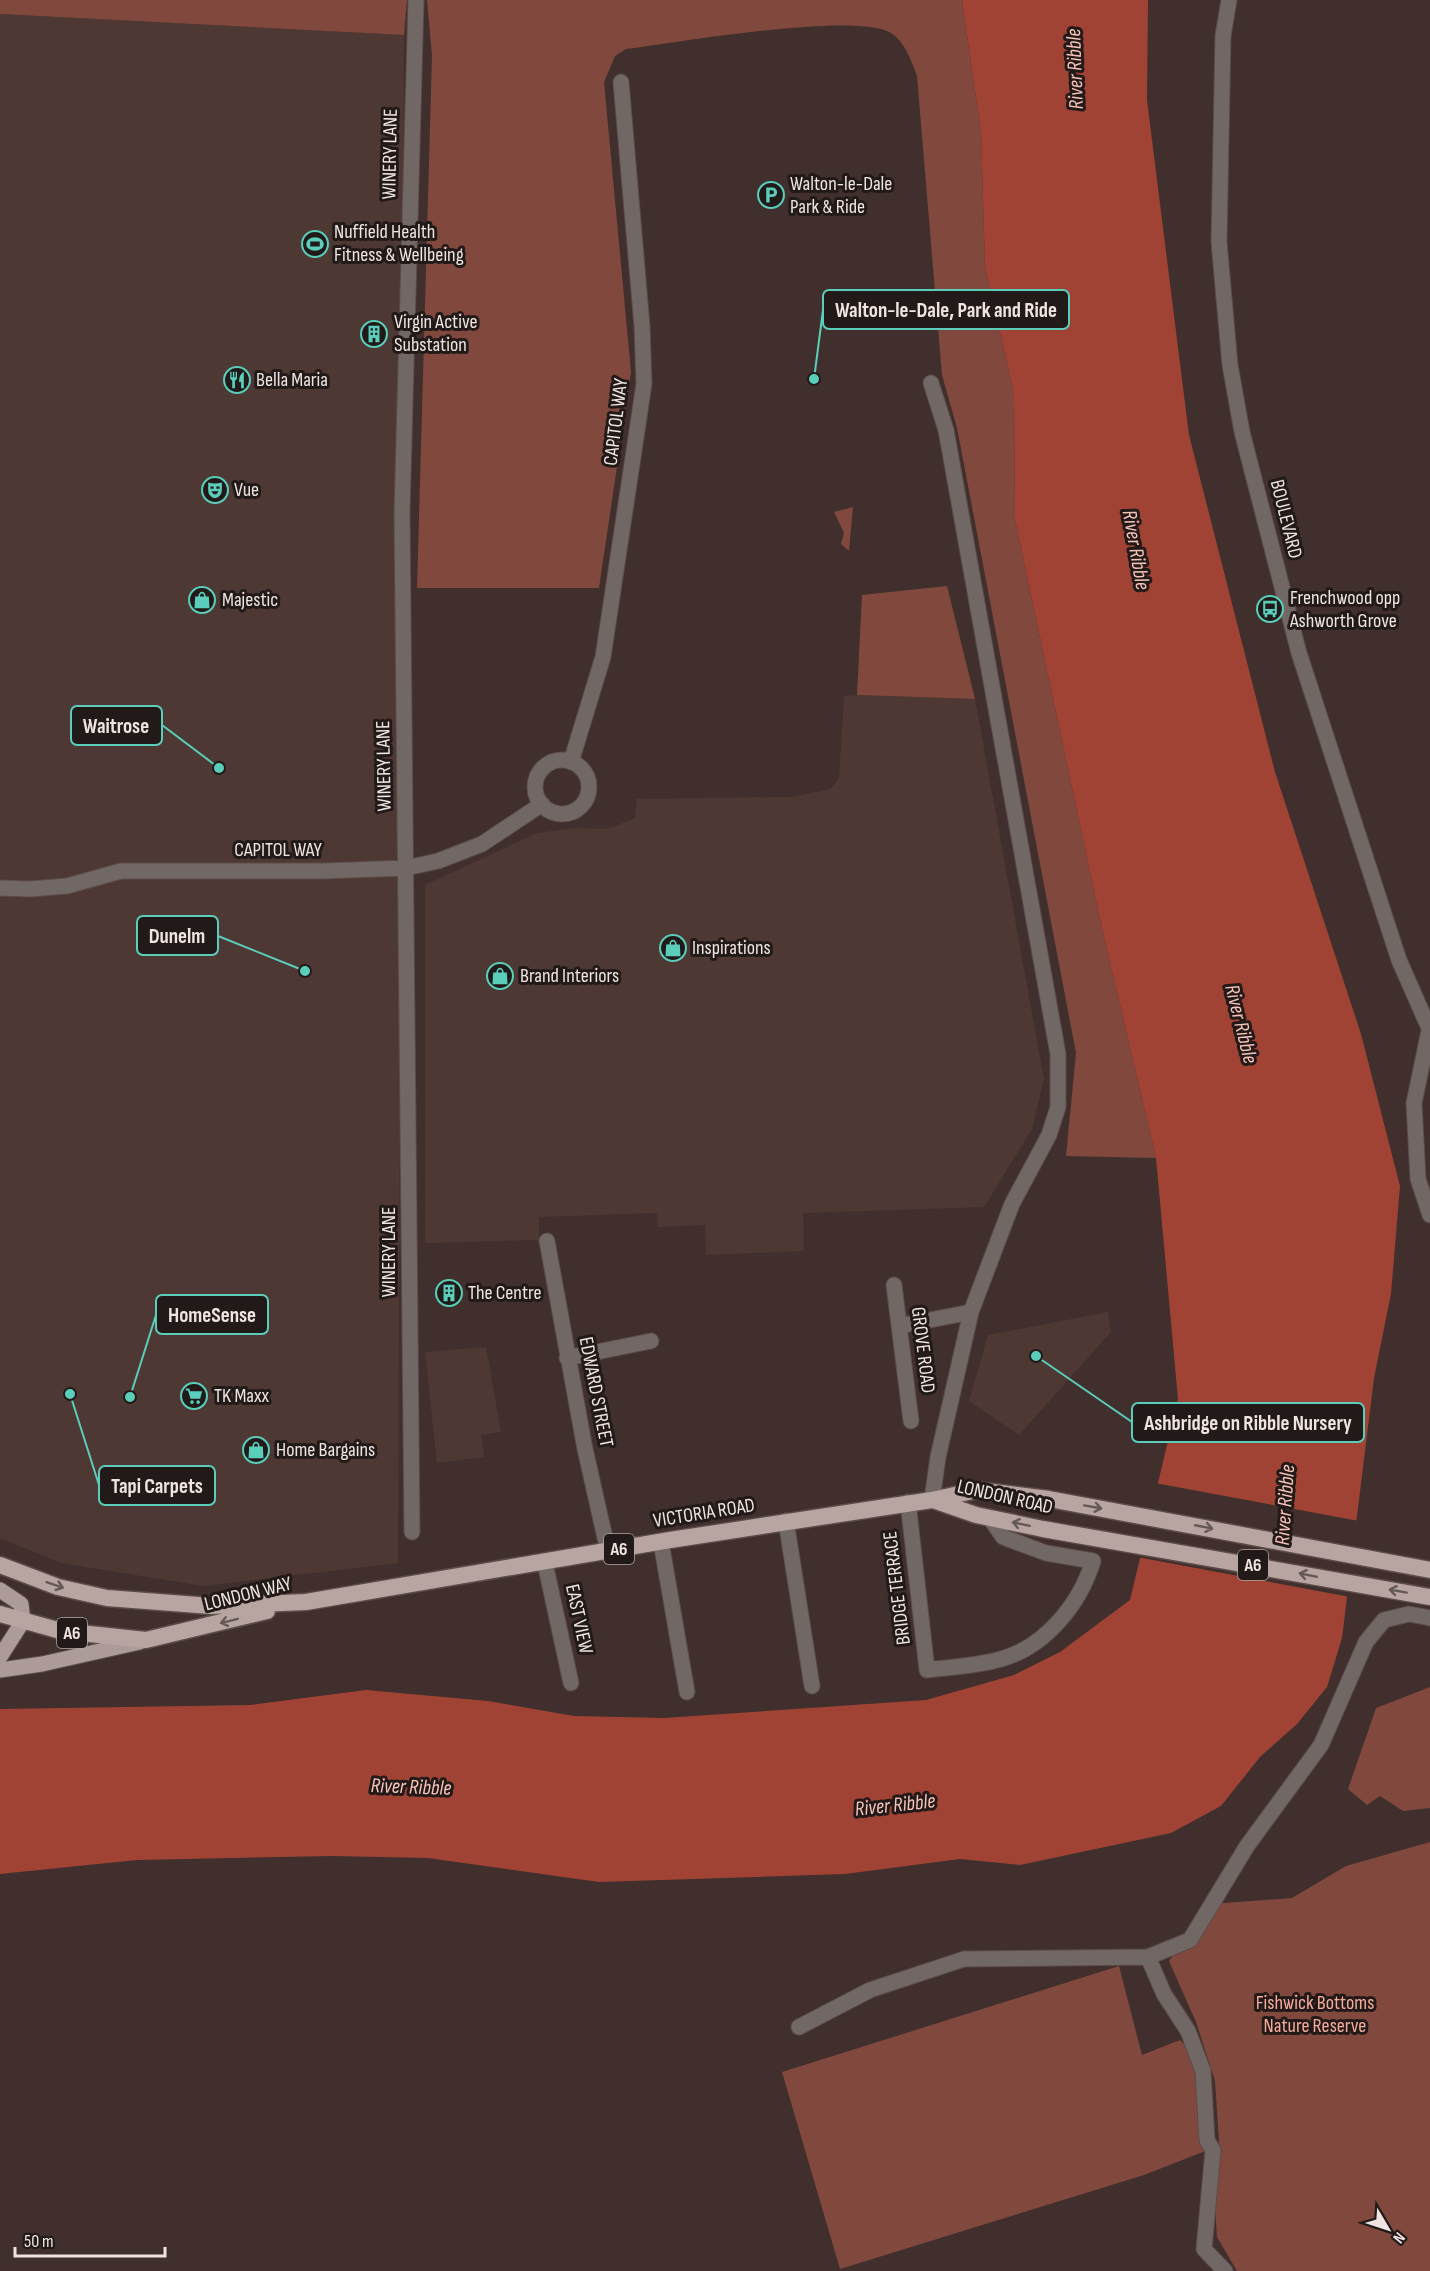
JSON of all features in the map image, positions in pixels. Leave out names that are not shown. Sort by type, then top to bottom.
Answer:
[{"type":"highway","name":"LONDON ROAD","points":[[933,1500],[977,1490],[1147,1517],[1430,1570]]},
{"type":"highway","name":"VICTORIA ROAD","points":[[306,1602],[786,1521],[933,1500]]},
{"type":"highway","name":"LONDON ROAD","points":[[933,1500],[990,1518],[1430,1597]]},
{"type":"highway","name":"LONDON WAY","points":[[0,1565],[58,1587],[107,1598],[211,1606],[306,1602]]},
{"type":"highway","name":"LONDON WAY","points":[[0,1614],[72,1633],[146,1640],[306,1602]]},
{"type":"main road","points":[[0,1590],[21,1604],[23,1621],[0,1658]]},
{"type":"main road","points":[[0,1670],[42,1664],[146,1640]]},
{"type":"street","name":"WINERY LANE","points":[[412,1532],[402,512],[416,0]]},
{"type":"street","name":"BOULEVARD","points":[[1229,0],[1223,36],[1219,242],[1230,365],[1242,432],[1299,652],[1399,960],[1429,1027]]},
{"type":"street","name":"CAPITOL WAY","points":[[571,762],[603,657],[644,384],[642,326],[621,82]]},
{"type":"street","points":[[931,383],[946,430],[1058,1053],[1058,1107],[1049,1135],[1012,1204],[971,1312],[938,1457],[933,1500]]},
{"type":"street","points":[[554,761],[571,762],[583,769],[588,778],[589,789],[584,803],[566,813],[551,811],[542,804],[536,790],[541,770],[554,761]]},
{"type":"street","name":"CAPITOL WAY","points":[[0,888],[30,889],[67,886],[121,871],[323,871],[406,868],[438,861],[482,844],[542,804]]},
{"type":"street","points":[[1429,1027],[1414,1103],[1430,1215]]},
{"type":"street","name":"EDWARD STREET","points":[[547,1241],[567,1358],[608,1551]]},
{"type":"street","name":"GROVE ROAD","points":[[894,1285],[911,1421]]},
{"type":"street","points":[[898,1326],[971,1312]]},
{"type":"street","points":[[567,1358],[651,1341]]},
{"type":"street","name":"BRIDGE TERRACE","points":[[908,1502],[927,1670],[987,1663],[1003,1659],[1032,1644],[1072,1604],[1089,1576],[1093,1561],[1046,1553],[1003,1537],[990,1518]]},
{"type":"street","points":[[786,1521],[812,1686]]},
{"type":"street","points":[[661,1542],[687,1692]]},
{"type":"street","name":"EAST VIEW","points":[[545,1563],[571,1683]]},
{"type":"street","points":[[799,2027],[870,1990],[964,1959],[1148,1957],[1190,1940],[1247,1846],[1321,1745],[1365,1642],[1384,1620],[1409,1614],[1430,1618]]},
{"type":"street","points":[[1148,1957],[1164,1994],[1188,2031],[1203,2071],[1207,2140],[1213,2150],[1204,2249],[1225,2271]]},
{"type":"shaded area","points":[[0,14],[404,35],[398,1563],[203,1586],[61,1563],[0,1538]]},
{"type":"shaded area","points":[[844,696],[975,699],[1044,1079],[1032,1129],[984,1207],[803,1213],[804,1251],[706,1255],[705,1225],[658,1227],[657,1213],[539,1217],[539,1240],[425,1243],[425,885],[537,833],[576,828],[608,829],[635,818],[637,799],[792,797],[830,789],[839,778]]},
{"type":"shaded area","points":[[1108,1312],[1111,1332],[1019,1435],[969,1401],[988,1335]]},
{"type":"shaded area","points":[[486,1347],[501,1432],[481,1435],[484,1457],[437,1463],[425,1352]]},
{"type":"green space","points":[[0,0],[407,0],[404,35],[0,14]]},
{"type":"green space","points":[[427,0],[962,0],[981,132],[985,267],[1014,393],[1015,520],[1102,929],[1156,1158],[1066,1156],[1076,1053],[957,428],[942,375],[917,76],[904,47],[891,33],[872,27],[842,25],[763,30],[626,49],[615,56],[604,82],[631,372],[599,588],[417,588],[432,56]]},
{"type":"green space","points":[[853,507],[849,551],[841,544],[844,533],[834,512]]},
{"type":"green space","points":[[947,586],[975,699],[857,695],[862,595]]},
{"type":"green space","points":[[1430,1687],[1430,1808],[1403,1811],[1380,1796],[1367,1805],[1348,1789],[1376,1708]]},
{"type":"green space","name":"Fishwick Bottoms Nature Reserve","points":[[1430,1842],[1430,2271],[1237,2271],[1217,2237],[1215,2205],[1219,2142],[1215,2081],[1196,2022],[1169,1961],[1211,1904],[1292,1898],[1346,1866]]},
{"type":"green space","points":[[1119,1966],[1142,2055],[1180,2040],[1189,2050],[1195,2063],[1202,2092],[1208,2150],[1144,2175],[840,2269],[782,2072]]},
{"type":"water","name":"River Ribble","points":[[962,0],[1148,0],[1147,100],[1189,435],[1275,772],[1361,1034],[1400,1186],[1391,1294],[1374,1378],[1342,1638],[1327,1687],[1297,1724],[1260,1757],[1221,1806],[1171,1833],[1020,1865],[960,1859],[845,1874],[599,1882],[428,1858],[332,1856],[137,1860],[0,1874],[0,1709],[251,1705],[366,1690],[488,1701],[574,1716],[664,1718],[926,1700],[1014,1675],[1060,1652],[1130,1600],[1178,1399],[1156,1158],[1102,929],[1015,520],[1014,393],[985,267],[981,132]]},
{"type":"pier","points":[[1155,1483],[1359,1521],[1350,1597],[1137,1557]]},
{"type":"place","name":"Walton-le-Dale Park & Ride","points":[[771,195]]},
{"type":"place","name":"Nuffield Health Fitness & Wellbeing","points":[[315,244]]},
{"type":"place","name":"Virgin Active Substation","points":[[374,334]]},
{"type":"place","name":"Walton-le-Dale, Park and Ride","points":[[814,379]]},
{"type":"place","name":"Bella Maria","points":[[237,380]]},
{"type":"place","name":"Vue","points":[[215,490]]},
{"type":"place","name":"Majestic","points":[[202,600]]},
{"type":"place","name":"Frenchwood opp Ashworth Grove","points":[[1270,609]]},
{"type":"place","name":"Waitrose","points":[[219,768]]},
{"type":"place","name":"Inspirations","points":[[673,948]]},
{"type":"place","name":"Dunelm","points":[[305,971]]},
{"type":"place","name":"Brand Interiors","points":[[500,976]]},
{"type":"place","name":"The Centre","points":[[449,1293]]},
{"type":"place","name":"Ashbridge on Ribble Nursery","points":[[1036,1356]]},
{"type":"place","name":"Tapi Carpets","points":[[70,1394]]},
{"type":"place","name":"TK Maxx","points":[[194,1396]]},
{"type":"place","name":"HomeSense","points":[[130,1397]]},
{"type":"place","name":"Home Bargains","points":[[256,1450]]}]
